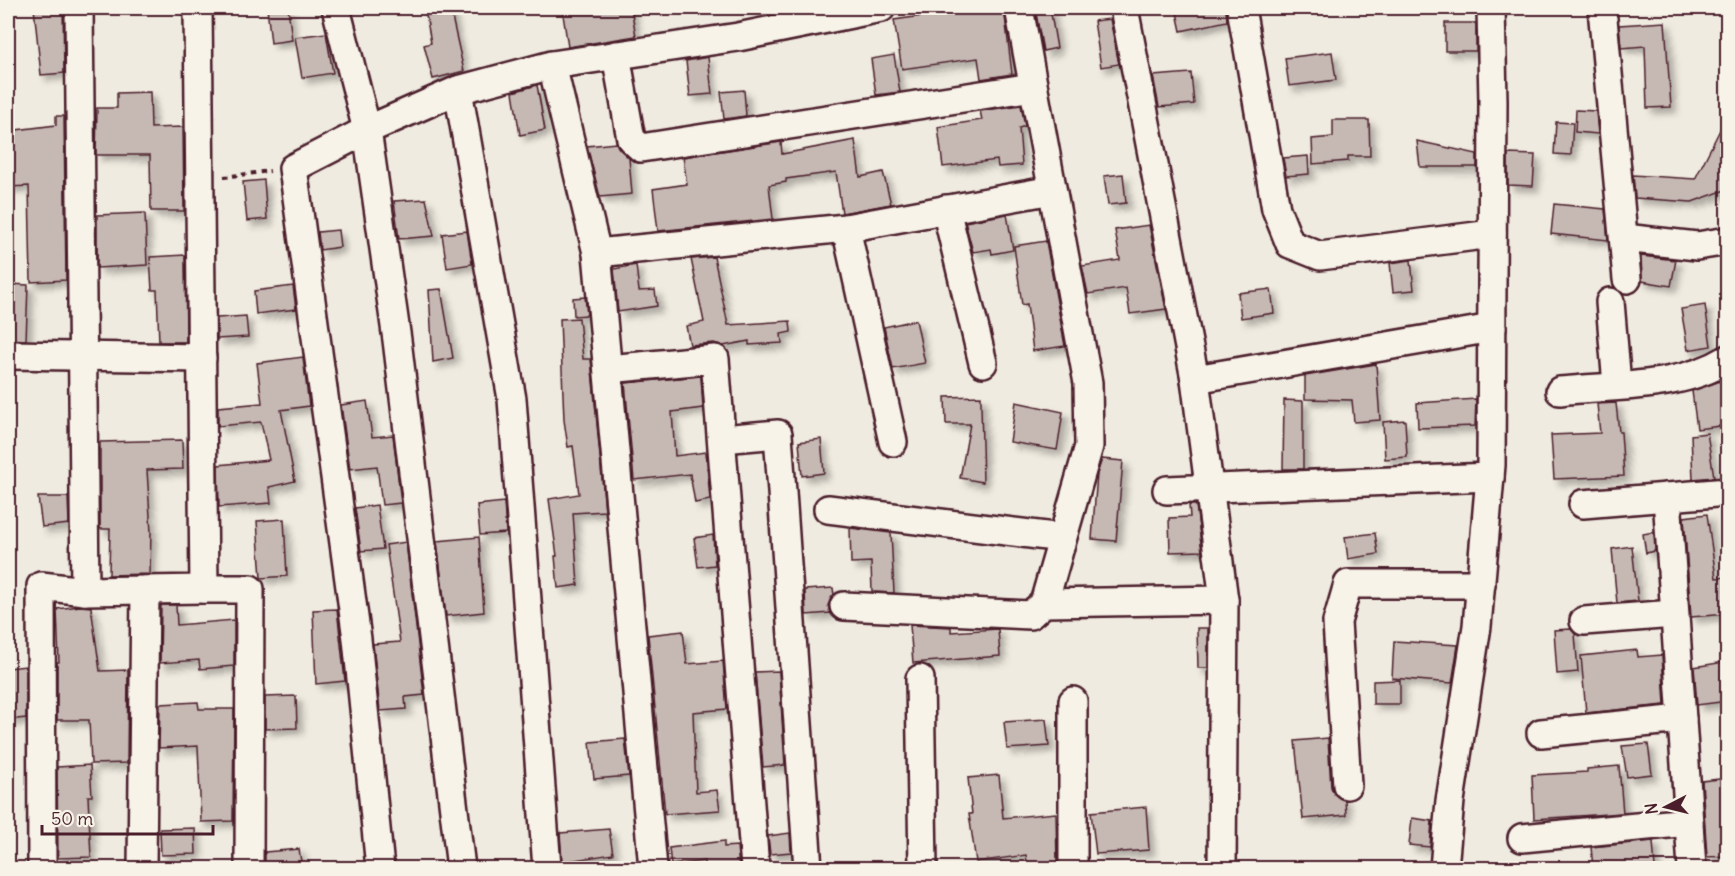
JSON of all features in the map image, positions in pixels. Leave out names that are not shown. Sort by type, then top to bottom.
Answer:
[{"type":"street","points":[[79,8],[85,591]]},
{"type":"street","points":[[198,8],[204,590]]},
{"type":"street","points":[[336,8],[367,130],[399,351],[461,868]]},
{"type":"street","points":[[380,868],[357,639],[293,168],[367,130],[458,90],[552,65],[738,37],[881,8]]},
{"type":"street","points":[[844,606],[1030,615],[1044,603],[1089,446],[1088,383],[1018,8]]},
{"type":"street","points":[[1124,8],[1196,379],[1224,600],[1221,868]]},
{"type":"street","points":[[1241,8],[1276,209],[1290,244],[1320,256],[1492,234]]},
{"type":"street","points":[[1444,868],[1450,801],[1478,626],[1490,477],[1491,8]]},
{"type":"street","points":[[1602,8],[1627,279]]},
{"type":"street","points":[[616,55],[631,139],[641,148],[1033,87]]},
{"type":"street","points":[[552,65],[597,253],[653,868]]},
{"type":"street","points":[[458,90],[512,399],[547,868]]},
{"type":"street","points":[[597,253],[846,228],[1052,190]]},
{"type":"street","points":[[946,209],[983,363]]},
{"type":"street","points":[[846,228],[893,442]]},
{"type":"street","points":[[1624,237],[1697,246],[1728,241]]},
{"type":"street","points":[[1610,302],[1617,385]]},
{"type":"street","points":[[1196,379],[1492,328]]},
{"type":"street","points":[[8,355],[202,358]]},
{"type":"street","points":[[608,369],[715,359],[755,868]]},
{"type":"street","points":[[1560,391],[1695,375],[1728,359]]},
{"type":"street","points":[[722,439],[778,434],[808,868]]},
{"type":"street","points":[[1167,490],[1490,477]]},
{"type":"street","points":[[1583,504],[1728,492]]},
{"type":"street","points":[[1667,497],[1692,868]]},
{"type":"street","points":[[828,509],[1062,538]]},
{"type":"street","points":[[1347,785],[1337,622],[1348,584],[1481,584]]},
{"type":"street","points":[[42,868],[40,586],[85,591],[250,590],[249,868]]},
{"type":"street","points":[[141,868],[145,590]]},
{"type":"street","points":[[1044,603],[1224,600]]},
{"type":"street","points":[[1584,621],[1674,614]]},
{"type":"street","points":[[920,679],[923,868]]},
{"type":"street","points":[[1073,701],[1073,868]]},
{"type":"street","points":[[1541,733],[1682,719]]},
{"type":"street","points":[[1522,838],[1689,822]]},
{"type":"path","points":[[200,180],[293,168]]},
{"type":"building","points":[[34,8],[63,8],[64,73],[41,75]]},
{"type":"building","points":[[267,8],[288,8],[292,40],[271,43]]},
{"type":"building","points":[[450,8],[464,71],[433,79],[424,45],[431,43],[425,9]]},
{"type":"building","points":[[562,8],[631,8],[636,36],[568,47]]},
{"type":"building","points":[[979,8],[1004,8],[1012,74],[981,79],[978,58],[902,69],[894,20]]},
{"type":"building","points":[[1035,8],[1050,8],[1057,48],[1043,51]]},
{"type":"building","points":[[1176,8],[1226,8],[1227,21],[1181,31]]},
{"type":"building","points":[[1110,19],[1119,64],[1101,67],[1094,21]]},
{"type":"building","points":[[1665,22],[1671,107],[1647,108],[1645,46],[1621,48],[1619,25]]},
{"type":"building","points":[[1445,23],[1476,23],[1476,51],[1445,51]]},
{"type":"building","points":[[326,33],[333,73],[302,78],[295,37]]},
{"type":"building","points":[[1332,52],[1336,80],[1289,86],[1285,58]]},
{"type":"building","points":[[894,55],[900,92],[876,95],[871,59]]},
{"type":"building","points":[[708,57],[712,94],[690,96],[686,61]]},
{"type":"building","points":[[1191,73],[1194,104],[1159,107],[1153,76]]},
{"type":"building","points":[[537,85],[545,130],[520,135],[513,92]]},
{"type":"building","points":[[744,90],[746,116],[724,119],[721,92]]},
{"type":"building","points":[[150,92],[151,128],[183,127],[184,211],[151,211],[150,155],[96,155],[97,108],[117,108],[117,93]]},
{"type":"building","points":[[1021,105],[1025,126],[1019,128],[1022,165],[998,167],[997,160],[943,167],[938,127],[982,120],[980,111]]},
{"type":"building","points":[[1576,110],[1596,111],[1598,134],[1575,132]]},
{"type":"building","points":[[1728,114],[1728,189],[1692,202],[1635,198],[1633,175],[1695,179]]},
{"type":"building","points":[[56,116],[64,116],[66,280],[31,282],[29,186],[8,187],[8,131],[56,125]]},
{"type":"building","points":[[1333,120],[1369,120],[1370,156],[1348,156],[1348,161],[1313,164],[1312,139],[1333,137]]},
{"type":"building","points":[[1556,122],[1573,123],[1571,155],[1554,154]]},
{"type":"building","points":[[855,140],[860,177],[883,172],[891,204],[842,213],[836,172],[786,179],[786,182],[769,185],[773,219],[658,231],[653,189],[687,184],[683,157],[781,142],[782,154]]},
{"type":"building","points":[[1417,141],[1477,154],[1477,167],[1420,167]]},
{"type":"building","points":[[616,143],[629,158],[632,194],[600,197],[587,146]]},
{"type":"building","points":[[1508,154],[1535,155],[1533,186],[1508,185]]},
{"type":"building","points":[[1308,156],[1309,174],[1286,176],[1283,158]]},
{"type":"building","points":[[1123,174],[1126,203],[1108,205],[1104,176]]},
{"type":"building","points":[[264,180],[267,219],[247,221],[243,182]]},
{"type":"building","points":[[426,199],[434,236],[399,239],[394,201]]},
{"type":"building","points":[[1554,204],[1605,209],[1608,240],[1551,234]]},
{"type":"building","points":[[145,213],[147,265],[97,268],[97,215]]},
{"type":"building","points":[[1007,214],[1013,250],[992,254],[991,249],[973,252],[965,222]]},
{"type":"building","points":[[1149,225],[1166,309],[1130,314],[1126,288],[1088,294],[1082,266],[1120,260],[1115,230]]},
{"type":"building","points":[[338,230],[340,247],[320,250],[318,232]]},
{"type":"building","points":[[467,231],[472,264],[447,268],[442,234]]},
{"type":"building","points":[[1046,241],[1065,346],[1033,351],[1027,304],[1022,305],[1014,246]]},
{"type":"building","points":[[185,255],[186,342],[159,342],[157,290],[152,290],[150,257]]},
{"type":"building","points":[[1641,256],[1676,260],[1671,286],[1642,281]]},
{"type":"building","points":[[714,257],[728,325],[790,321],[791,332],[781,334],[782,343],[749,345],[749,341],[723,346],[714,343],[690,345],[686,326],[704,322],[691,259]]},
{"type":"building","points":[[1411,260],[1414,290],[1393,292],[1390,263]]},
{"type":"building","points":[[636,265],[639,291],[655,290],[657,306],[618,312],[614,269]]},
{"type":"building","points":[[9,284],[28,285],[26,340],[8,339]]},
{"type":"building","points":[[293,286],[296,309],[256,314],[254,291]]},
{"type":"building","points":[[441,289],[453,358],[433,362],[429,290]]},
{"type":"building","points":[[1271,289],[1274,313],[1241,318],[1238,293]]},
{"type":"building","points":[[585,297],[587,315],[574,316],[573,298]]},
{"type":"building","points":[[1705,305],[1711,346],[1688,350],[1681,309]]},
{"type":"building","points":[[246,316],[248,337],[217,339],[217,318]]},
{"type":"building","points":[[579,318],[583,359],[591,359],[605,511],[573,513],[578,585],[558,588],[555,556],[557,556],[549,499],[579,494],[573,446],[568,447],[564,420],[560,319]]},
{"type":"building","points":[[916,320],[925,363],[893,369],[884,327]]},
{"type":"building","points":[[303,357],[309,406],[281,410],[295,481],[269,487],[271,503],[219,507],[218,465],[269,460],[261,422],[218,426],[218,407],[262,403],[257,363]]},
{"type":"building","points":[[1376,364],[1380,420],[1354,422],[1352,400],[1305,399],[1305,376]]},
{"type":"building","points":[[701,376],[703,408],[672,412],[675,456],[706,452],[710,500],[695,503],[690,474],[634,480],[625,383]]},
{"type":"building","points":[[1723,380],[1728,425],[1697,429],[1692,391]]},
{"type":"building","points":[[981,396],[983,482],[960,478],[970,424],[946,424],[945,397]]},
{"type":"building","points":[[1476,399],[1475,426],[1418,428],[1417,403]]},
{"type":"building","points":[[1284,400],[1303,401],[1303,469],[1283,469]]},
{"type":"building","points":[[367,401],[372,437],[393,435],[401,503],[382,505],[377,466],[350,469],[341,405]]},
{"type":"building","points":[[1016,402],[1063,412],[1057,450],[1010,442]]},
{"type":"building","points":[[1616,403],[1619,432],[1621,432],[1624,476],[1554,479],[1551,435],[1600,433],[1597,404]]},
{"type":"building","points":[[1405,420],[1407,457],[1385,459],[1383,422]]},
{"type":"building","points":[[1707,433],[1714,477],[1693,479],[1691,435]]},
{"type":"building","points":[[821,439],[824,473],[802,476],[799,442]]},
{"type":"building","points":[[182,440],[183,469],[147,470],[151,532],[150,574],[109,575],[110,529],[100,529],[100,442]]},
{"type":"building","points":[[1102,459],[1123,461],[1116,541],[1092,539],[1097,474]]},
{"type":"building","points":[[38,497],[68,497],[69,524],[42,527]]},
{"type":"building","points":[[504,502],[506,533],[480,535],[477,505]]},
{"type":"building","points":[[377,505],[383,549],[361,551],[355,508]]},
{"type":"building","points":[[1189,505],[1196,505],[1202,551],[1170,552],[1169,518],[1190,517]]},
{"type":"building","points":[[1707,514],[1716,578],[1728,577],[1728,614],[1691,617],[1684,517]]},
{"type":"building","points":[[284,519],[287,576],[261,578],[257,521]]},
{"type":"building","points":[[850,528],[891,533],[894,593],[872,592],[871,562],[851,563]]},
{"type":"building","points":[[1654,532],[1655,551],[1646,553],[1643,534]]},
{"type":"building","points":[[1375,533],[1378,554],[1348,559],[1345,537]]},
{"type":"building","points":[[713,535],[715,565],[698,567],[694,538]]},
{"type":"building","points":[[479,537],[484,612],[446,616],[437,541]]},
{"type":"building","points":[[406,542],[424,695],[405,697],[406,709],[380,711],[373,644],[400,642],[386,545]]},
{"type":"building","points":[[1632,546],[1638,601],[1617,603],[1612,549]]},
{"type":"building","points":[[833,588],[834,595],[828,605],[830,613],[806,615],[805,590]]},
{"type":"building","points":[[161,605],[176,605],[177,625],[234,620],[234,666],[200,669],[199,660],[160,663]]},
{"type":"building","points":[[91,607],[100,671],[128,670],[127,763],[91,764],[89,720],[57,720],[57,662],[59,662],[57,609]]},
{"type":"building","points":[[337,609],[345,681],[316,684],[313,610]]},
{"type":"building","points":[[910,625],[951,627],[951,632],[998,629],[1000,656],[913,663]]},
{"type":"building","points":[[1197,628],[1208,628],[1208,668],[1198,668]]},
{"type":"building","points":[[1571,629],[1575,634],[1578,672],[1557,674],[1554,630]]},
{"type":"building","points":[[683,631],[687,664],[723,661],[727,709],[693,712],[696,792],[717,790],[720,810],[665,814],[648,635]]},
{"type":"building","points":[[1394,641],[1458,645],[1452,683],[1392,678]]},
{"type":"building","points":[[1637,650],[1638,657],[1662,655],[1665,705],[1586,713],[1581,656]]},
{"type":"building","points":[[1724,662],[1728,701],[1697,705],[1694,667]]},
{"type":"building","points":[[26,666],[26,718],[8,720],[8,668]]},
{"type":"building","points":[[779,671],[785,765],[763,767],[755,672]]},
{"type":"building","points":[[1400,680],[1400,704],[1373,704],[1373,681]]},
{"type":"building","points":[[296,696],[297,728],[265,729],[265,697]]},
{"type":"building","points":[[198,702],[199,709],[234,709],[233,821],[201,822],[198,746],[159,748],[160,704]]},
{"type":"building","points":[[1046,719],[1049,746],[1007,749],[1004,722]]},
{"type":"building","points":[[1328,738],[1331,787],[1334,794],[1345,800],[1346,815],[1303,819],[1295,741]]},
{"type":"building","points":[[625,739],[629,776],[594,779],[590,742]]},
{"type":"building","points":[[1648,744],[1652,774],[1627,777],[1622,746]]},
{"type":"building","points":[[90,765],[92,796],[88,796],[91,857],[58,858],[57,767]]},
{"type":"building","points":[[1619,766],[1623,813],[1534,819],[1532,775],[1587,772],[1587,769]]},
{"type":"building","points":[[999,775],[1003,818],[1056,813],[1057,865],[1028,868],[1026,855],[976,862],[969,814],[972,814],[968,778]]},
{"type":"building","points":[[1728,778],[1728,856],[1707,857],[1702,781]]},
{"type":"building","points":[[1146,807],[1149,850],[1096,854],[1091,812]]},
{"type":"building","points":[[1412,818],[1432,821],[1430,847],[1409,845]]},
{"type":"building","points":[[195,828],[196,854],[161,855],[160,829]]},
{"type":"building","points":[[609,829],[613,854],[562,862],[560,833]]},
{"type":"building","points":[[790,833],[791,852],[770,854],[768,836]]},
{"type":"building","points":[[724,841],[724,847],[737,846],[739,868],[704,868],[704,861],[671,865],[669,848]]},
{"type":"building","points":[[1653,841],[1655,868],[1593,868],[1591,847]]},
{"type":"building","points":[[299,849],[302,868],[265,868],[265,852]]}]
